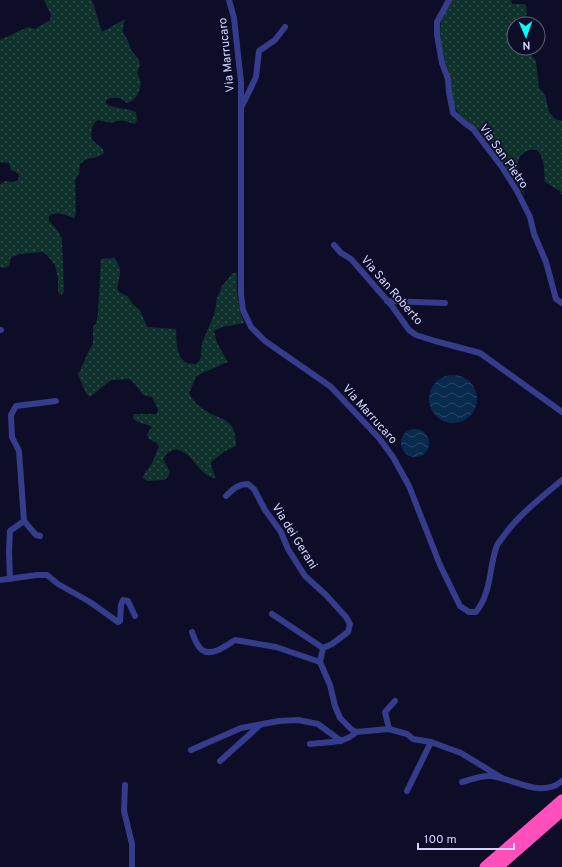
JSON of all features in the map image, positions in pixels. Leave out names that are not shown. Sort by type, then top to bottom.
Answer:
[{"type":"highway","points":[[486,867],[562,800]]},
{"type":"highway","points":[[498,867],[562,811]]},
{"type":"street","name":"Via Marrucaro","points":[[229,0],[234,18],[241,82],[241,294],[243,310],[251,327],[265,341],[331,387],[379,438],[393,457],[409,486],[440,565],[460,606],[469,612],[476,612],[483,603],[493,567],[496,547],[508,529],[526,510],[562,480]]},
{"type":"street","name":"Via San Pietro","points":[[449,0],[437,22],[436,35],[442,63],[448,79],[453,113],[473,129],[502,167],[517,191],[530,216],[534,234],[546,262],[556,298],[562,303]]},
{"type":"street","name":"Via Marrucaro","points":[[241,108],[256,77],[259,51],[275,40],[286,27]]},
{"type":"street","name":"Via San Roberto","points":[[334,245],[341,253],[351,259],[387,301],[409,330],[416,335],[480,353],[562,412]]},
{"type":"street","points":[[387,301],[445,303]]},
{"type":"street","points":[[40,536],[36,534],[24,521],[19,451],[12,437],[10,415],[16,406],[56,401]]},
{"type":"street","name":"Via dei Gerani","points":[[226,496],[240,484],[248,484],[254,489],[264,510],[281,532],[288,549],[305,576],[326,595],[346,617],[350,624],[348,632],[332,644],[323,648]]},
{"type":"street","points":[[10,579],[10,530],[24,521]]},
{"type":"street","points":[[0,580],[37,574],[47,575],[58,584],[90,602],[118,622],[120,622],[120,605],[123,600],[128,601],[134,616]]},
{"type":"street","points":[[272,614],[323,648],[320,662],[330,685],[335,706],[340,718],[351,729],[356,732],[389,730],[407,734],[413,739],[431,742],[461,753],[502,778]]},
{"type":"street","points":[[192,632],[202,650],[208,652],[217,650],[235,640],[276,647],[320,662]]},
{"type":"street","points":[[389,730],[385,712],[395,700]]},
{"type":"street","points":[[191,750],[241,728],[279,721],[298,720],[318,724],[341,741]]},
{"type":"street","points":[[220,761],[260,725]]},
{"type":"street","points":[[310,744],[341,741],[351,738],[356,732]]},
{"type":"street","points":[[407,790],[431,742]]},
{"type":"street","points":[[462,782],[488,776],[502,778],[527,786],[544,789],[553,787],[562,781]]},
{"type":"street","points":[[125,785],[124,811],[132,844],[132,867]]},
{"type":"green space","points":[[44,0],[92,0],[102,32],[125,19],[123,32],[131,50],[139,60],[140,65],[137,73],[141,82],[137,95],[130,102],[127,103],[122,99],[117,98],[106,100],[106,104],[110,106],[136,112],[137,120],[135,124],[124,121],[112,123],[98,120],[93,126],[92,140],[103,149],[104,153],[87,159],[80,164],[79,173],[75,181],[76,214],[74,218],[58,213],[49,216],[49,221],[58,231],[62,239],[64,292],[61,295],[58,292],[58,278],[55,265],[46,254],[42,252],[20,254],[11,257],[9,266],[4,268],[0,267],[0,185],[5,181],[14,182],[18,180],[19,175],[11,170],[9,163],[0,162],[0,40],[28,27],[35,29],[50,20],[51,15]]},
{"type":"green space","points":[[451,0],[511,0],[512,4],[525,4],[527,11],[526,16],[506,16],[506,56],[532,56],[536,61],[539,88],[545,95],[549,112],[555,119],[562,121],[562,196],[560,191],[545,182],[544,165],[542,159],[537,151],[533,150],[523,153],[520,156],[518,164],[525,196],[487,140],[455,109],[452,101],[451,82],[441,46],[441,22]]},
{"type":"green space","points":[[114,258],[120,269],[117,288],[119,292],[127,296],[140,310],[147,327],[176,329],[178,353],[184,361],[196,364],[201,357],[202,343],[214,315],[217,298],[222,286],[233,273],[237,273],[238,298],[244,323],[222,327],[214,331],[217,343],[228,362],[196,377],[189,393],[201,408],[229,423],[234,432],[236,446],[225,451],[211,462],[216,478],[208,476],[200,470],[188,455],[177,449],[168,452],[163,459],[170,472],[168,477],[164,480],[147,481],[143,478],[155,457],[159,446],[157,443],[149,439],[147,435],[152,427],[133,418],[134,414],[157,414],[158,409],[152,397],[143,395],[135,384],[129,379],[111,380],[90,397],[84,390],[78,375],[93,344],[93,327],[96,323],[98,314],[101,259]]},
{"type":"water","points":[[453,375],[462,377],[470,382],[475,390],[477,399],[475,408],[470,416],[462,421],[453,423],[444,421],[436,416],[431,408],[429,399],[431,390],[436,382],[444,377]]},
{"type":"water","points":[[415,429],[425,433],[429,443],[425,453],[415,457],[405,453],[401,443],[405,433]]}]
